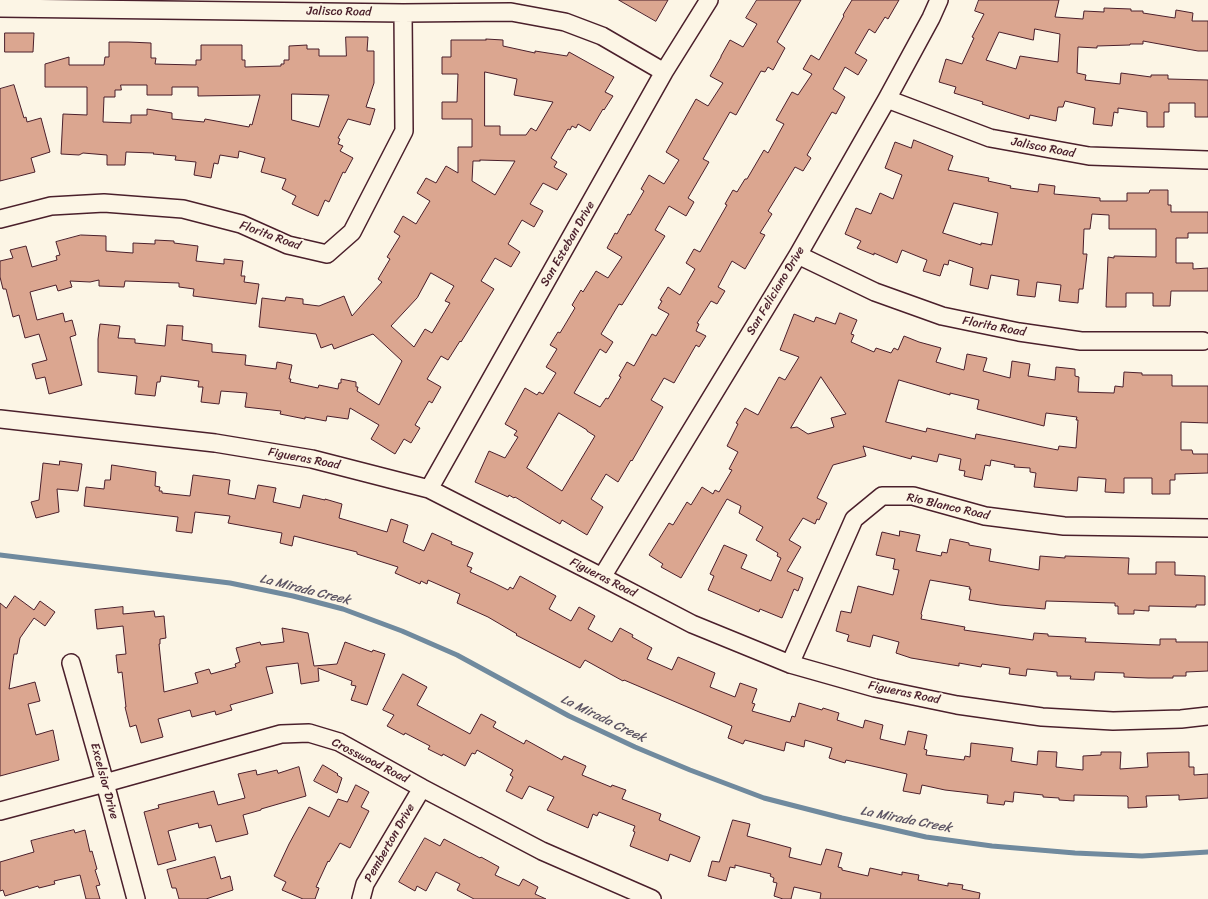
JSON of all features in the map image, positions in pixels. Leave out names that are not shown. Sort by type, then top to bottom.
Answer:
[{"type":"street","name":"San Esteban Drive","points":[[429,489],[664,72],[709,0]]},
{"type":"street","name":"San Feliciano Drive","points":[[602,576],[798,255],[887,99],[931,18],[939,0]]},
{"type":"street","name":"Jalisco Road","points":[[0,8],[403,13],[511,12],[565,22],[602,36],[664,72]]},
{"type":"street","name":"Florita Road","points":[[0,219],[51,206],[104,203],[183,209],[241,224],[288,245],[327,254],[352,232],[404,131],[403,13]]},
{"type":"street","name":"Jalisco Road","points":[[887,99],[990,138],[1088,156],[1207,160]]},
{"type":"street","name":"Florita Road","points":[[798,255],[875,292],[942,316],[1019,332],[1081,341],[1203,341]]},
{"type":"street","name":"Figueras Road","points":[[0,417],[214,443],[312,459],[429,489],[602,576],[692,624],[790,664],[875,688],[957,705],[1042,717],[1113,721],[1181,719],[1208,716]]},
{"type":"street","name":"Rio Blanco Road","points":[[790,664],[854,519],[882,496],[913,496],[985,516],[1064,526],[1208,528]]},
{"type":"street","name":"Excelsior Drive","points":[[71,664],[136,899]]},
{"type":"street","name":"Crosswood Road","points":[[0,810],[105,783],[281,734],[309,733],[340,742],[542,852],[652,899]]},
{"type":"street","name":"Pemberton Drive","points":[[361,899],[366,884],[422,788]]},
{"type":"building","points":[[619,0],[668,0],[656,21]]},
{"type":"building","points":[[757,0],[801,0],[777,42],[785,48],[773,70],[768,67],[765,72],[761,71],[736,115],[730,112],[703,159],[709,162],[688,198],[694,202],[686,216],[669,206],[655,230],[665,236],[622,305],[619,304],[601,334],[613,342],[606,353],[600,349],[574,393],[600,407],[606,398],[608,399],[621,377],[619,376],[627,362],[634,366],[652,334],[656,336],[669,314],[658,308],[662,301],[660,300],[668,287],[680,295],[695,269],[686,263],[694,249],[700,252],[727,205],[725,204],[733,190],[737,192],[745,179],[747,179],[764,150],[768,153],[784,124],[776,120],[792,92],[798,95],[812,74],[803,69],[811,55],[819,60],[852,0],[899,0],[888,19],[885,17],[875,33],[869,29],[855,53],[867,60],[858,75],[845,67],[833,89],[845,97],[836,114],[832,112],[807,155],[811,158],[803,171],[795,167],[768,211],[772,214],[760,233],[765,235],[745,269],[732,261],[718,287],[725,291],[717,304],[711,301],[697,323],[699,324],[696,331],[706,336],[699,347],[696,345],[674,383],[664,378],[651,400],[663,407],[632,461],[631,460],[618,482],[606,474],[591,499],[603,507],[587,535],[562,520],[560,524],[515,497],[514,498],[509,495],[508,497],[475,482],[489,451],[505,458],[518,437],[514,435],[517,431],[505,424],[525,388],[537,395],[539,392],[543,394],[556,373],[546,367],[557,349],[550,345],[558,332],[560,333],[575,308],[572,305],[581,290],[583,292],[596,271],[608,278],[622,257],[607,248],[615,233],[617,234],[628,214],[630,215],[644,191],[641,189],[649,175],[664,184],[679,160],[666,152],[696,99],[708,106],[723,83],[710,76],[730,40],[743,47],[757,24],[746,18]],"holes":[[[559,413],[595,436],[562,491],[527,468]]]},
{"type":"building","points":[[979,0],[1059,0],[1055,17],[1083,19],[1084,11],[1104,12],[1104,8],[1131,9],[1131,11],[1143,11],[1143,13],[1175,18],[1176,10],[1193,13],[1192,21],[1208,21],[1208,51],[1198,51],[1143,41],[1143,44],[1097,46],[1097,48],[1078,47],[1077,73],[1086,75],[1085,80],[1120,84],[1121,73],[1151,77],[1151,75],[1168,75],[1168,79],[1208,80],[1208,117],[1195,117],[1195,103],[1169,103],[1169,112],[1164,112],[1164,127],[1147,127],[1147,112],[1118,108],[1118,113],[1114,112],[1112,126],[1093,124],[1095,108],[1065,101],[1063,107],[1058,107],[1056,121],[1030,115],[1029,119],[982,104],[983,102],[954,93],[956,87],[939,82],[946,59],[962,64],[974,38],[972,37],[984,14],[975,11]],"holes":[[[1035,29],[1060,34],[1058,62],[1020,56],[1016,69],[986,60],[999,32],[1033,40]]]},
{"type":"building","points":[[5,33],[34,33],[33,52],[5,52]]},
{"type":"building","points":[[346,37],[368,37],[367,51],[374,51],[374,83],[366,107],[375,109],[370,125],[348,119],[338,138],[340,139],[338,144],[343,146],[340,151],[353,158],[345,173],[343,172],[329,202],[325,200],[318,216],[292,204],[296,196],[282,189],[286,179],[261,172],[265,158],[239,151],[238,158],[220,155],[218,164],[214,163],[211,178],[194,175],[196,162],[175,160],[176,156],[153,154],[154,153],[126,152],[125,165],[107,165],[107,155],[83,153],[79,155],[61,154],[63,114],[87,115],[87,87],[45,87],[45,64],[69,57],[69,65],[104,65],[105,57],[109,57],[109,42],[151,43],[151,58],[156,58],[155,64],[196,65],[196,60],[201,60],[201,45],[242,45],[242,60],[245,60],[245,67],[281,66],[281,64],[284,64],[284,60],[289,60],[289,46],[307,45],[307,49],[319,49],[319,56],[346,56]],"holes":[[[121,85],[147,85],[147,95],[172,95],[172,87],[198,87],[198,96],[260,95],[252,125],[250,124],[249,127],[205,119],[204,122],[172,119],[172,113],[147,109],[147,115],[131,115],[131,123],[103,122],[104,97],[115,97],[115,90],[121,90]],[[292,94],[329,95],[319,127],[292,120]]]},
{"type":"building","points":[[451,40],[503,40],[503,46],[535,53],[535,51],[567,56],[569,52],[614,77],[605,92],[613,96],[604,110],[603,109],[590,131],[578,124],[576,128],[572,126],[570,130],[568,129],[551,158],[557,162],[554,167],[567,174],[557,190],[543,183],[530,204],[543,211],[534,227],[522,220],[508,244],[520,252],[511,267],[495,258],[481,281],[494,289],[448,360],[441,356],[427,379],[441,387],[432,403],[429,401],[415,425],[420,428],[411,443],[404,439],[395,454],[371,439],[379,425],[350,408],[348,419],[327,416],[326,421],[305,417],[305,419],[280,414],[281,411],[245,407],[247,393],[221,391],[219,404],[201,402],[203,387],[198,387],[199,381],[161,376],[160,382],[157,382],[155,396],[135,394],[137,376],[98,372],[98,339],[100,324],[120,326],[118,338],[135,339],[135,343],[165,346],[167,325],[183,326],[182,340],[212,344],[212,352],[246,355],[245,365],[276,369],[277,362],[292,365],[289,379],[291,379],[290,382],[318,388],[319,385],[338,389],[341,379],[356,382],[356,387],[358,387],[357,391],[379,405],[402,361],[373,334],[334,349],[332,344],[321,348],[316,334],[259,327],[262,298],[285,301],[286,297],[303,299],[303,304],[319,306],[344,296],[352,316],[382,282],[378,279],[390,259],[387,257],[400,236],[394,232],[403,216],[416,224],[430,201],[417,193],[426,178],[436,183],[446,166],[458,173],[458,147],[472,147],[472,119],[442,119],[442,102],[457,102],[458,74],[442,74],[442,57],[451,57]],"holes":[[[485,72],[517,79],[514,95],[553,102],[536,131],[531,128],[526,135],[500,135],[500,126],[485,126]],[[473,161],[515,161],[495,195],[472,181]],[[431,273],[454,286],[445,301],[450,303],[432,333],[425,329],[414,347],[391,326],[417,298]]]},
{"type":"building","points":[[14,85],[24,118],[26,117],[27,122],[41,118],[50,152],[31,158],[35,172],[0,181],[0,89]]},
{"type":"building","points":[[914,140],[953,156],[948,170],[989,178],[988,181],[1011,186],[1010,188],[1038,192],[1039,184],[1055,186],[1054,194],[1100,198],[1100,201],[1127,201],[1127,193],[1149,193],[1150,190],[1168,190],[1168,205],[1171,205],[1171,212],[1208,212],[1208,233],[1188,233],[1188,238],[1176,238],[1176,263],[1193,263],[1193,269],[1208,268],[1208,291],[1171,291],[1170,306],[1153,306],[1153,293],[1126,293],[1126,307],[1106,307],[1108,257],[1156,257],[1156,229],[1109,229],[1109,215],[1092,214],[1090,229],[1084,229],[1083,254],[1087,254],[1083,289],[1079,289],[1078,303],[1059,301],[1061,285],[1037,282],[1035,297],[1017,295],[1019,280],[991,275],[988,289],[970,285],[973,268],[949,260],[948,265],[944,264],[940,276],[923,271],[927,260],[902,250],[897,263],[874,253],[874,255],[857,248],[861,241],[845,234],[856,208],[871,214],[880,193],[893,199],[902,175],[885,168],[895,142],[911,148]],"holes":[[[954,203],[998,213],[992,245],[981,243],[981,245],[943,233]]]},
{"type":"building","points":[[81,235],[106,236],[106,251],[133,253],[133,243],[155,244],[155,240],[174,241],[174,243],[198,246],[196,261],[224,264],[224,259],[243,261],[241,276],[245,276],[244,282],[259,284],[256,304],[193,296],[194,289],[179,287],[179,283],[125,281],[124,287],[99,286],[99,280],[90,282],[70,281],[72,287],[58,291],[56,285],[30,292],[37,320],[63,313],[65,322],[72,320],[76,335],[70,337],[82,385],[49,394],[45,377],[36,379],[32,364],[47,360],[39,334],[25,338],[19,315],[13,317],[6,289],[3,289],[0,277],[0,261],[13,258],[10,250],[26,246],[32,267],[57,260],[56,256],[60,255],[56,242]]},
{"type":"building","points":[[840,313],[857,320],[851,334],[854,335],[851,342],[874,352],[876,348],[891,353],[894,348],[898,350],[904,336],[941,348],[936,362],[964,370],[967,354],[987,358],[983,371],[1010,378],[1012,361],[1030,364],[1028,376],[1055,380],[1056,367],[1075,369],[1075,376],[1079,377],[1078,392],[1114,393],[1115,386],[1123,387],[1124,372],[1142,373],[1142,375],[1172,375],[1172,386],[1208,386],[1208,423],[1181,422],[1181,450],[1192,450],[1193,454],[1208,454],[1208,473],[1175,474],[1175,480],[1170,480],[1170,494],[1152,494],[1152,478],[1124,478],[1124,493],[1105,492],[1106,479],[1078,477],[1077,491],[1034,487],[1036,473],[1030,472],[1030,468],[1014,467],[1015,465],[991,460],[990,466],[985,465],[982,480],[964,476],[965,471],[959,470],[961,459],[939,454],[937,462],[912,456],[911,459],[863,446],[866,456],[833,465],[817,498],[827,503],[819,520],[817,519],[815,524],[803,518],[789,540],[801,547],[787,571],[803,578],[798,591],[794,589],[782,618],[760,609],[759,612],[708,590],[714,576],[710,574],[724,545],[747,555],[741,568],[771,581],[781,558],[777,556],[778,553],[756,540],[763,527],[739,513],[741,506],[727,499],[681,578],[661,567],[663,564],[649,555],[669,523],[673,525],[687,502],[691,505],[702,487],[713,494],[715,490],[719,492],[732,470],[729,469],[738,452],[727,446],[738,424],[736,423],[745,408],[758,415],[779,377],[785,380],[799,357],[780,350],[794,314],[814,322],[816,317],[835,324]],"holes":[[[821,377],[846,414],[831,418],[834,427],[808,434],[797,427],[791,428]],[[899,380],[950,395],[950,393],[979,400],[977,409],[1044,426],[1046,413],[1077,417],[1076,448],[1059,446],[1058,450],[976,434],[975,439],[927,428],[926,432],[886,422]]]},
{"type":"building","points":[[60,461],[82,464],[78,491],[57,489],[59,512],[36,518],[31,502],[39,500],[43,463],[59,465]]},
{"type":"building","points":[[112,465],[156,472],[155,486],[160,487],[159,491],[162,491],[162,493],[190,496],[193,475],[230,480],[228,494],[255,499],[258,485],[276,488],[273,502],[300,508],[303,495],[325,499],[342,504],[339,518],[387,532],[391,519],[408,525],[403,542],[424,551],[432,533],[452,542],[451,544],[473,553],[467,566],[472,568],[470,572],[508,590],[510,587],[513,589],[520,576],[556,596],[549,609],[571,621],[579,607],[595,616],[588,629],[612,642],[620,628],[633,635],[632,637],[652,648],[647,659],[672,670],[678,657],[715,673],[710,687],[735,697],[740,683],[757,689],[752,703],[755,704],[752,711],[790,722],[792,716],[795,717],[799,703],[822,710],[823,708],[839,713],[837,720],[863,728],[865,720],[883,725],[880,739],[905,745],[908,731],[927,735],[924,749],[927,750],[926,755],[964,760],[965,756],[970,757],[971,743],[1013,748],[1011,761],[1037,765],[1038,751],[1057,752],[1056,767],[1083,770],[1083,756],[1101,755],[1101,752],[1121,752],[1120,769],[1148,767],[1147,753],[1189,752],[1189,767],[1194,767],[1194,775],[1208,774],[1208,798],[1179,800],[1179,795],[1146,796],[1147,807],[1128,808],[1127,796],[1074,795],[1074,801],[1043,797],[1043,795],[1014,792],[1013,802],[1005,801],[1004,805],[987,803],[988,795],[945,790],[922,785],[920,794],[903,791],[907,774],[846,760],[845,763],[829,758],[832,748],[805,740],[804,747],[786,742],[784,751],[745,740],[743,744],[728,738],[732,726],[624,680],[623,681],[585,660],[580,668],[516,635],[517,634],[488,617],[457,603],[460,594],[428,580],[427,584],[421,581],[420,584],[395,573],[398,567],[357,554],[357,552],[294,536],[292,546],[280,543],[282,533],[228,523],[230,516],[195,512],[192,533],[176,531],[178,517],[84,506],[86,487],[104,489],[105,480],[110,480]]},
{"type":"building","points":[[900,531],[920,535],[916,551],[941,556],[942,552],[947,553],[950,539],[969,543],[969,545],[991,549],[989,561],[1039,570],[1040,556],[1065,558],[1065,556],[1129,558],[1128,574],[1156,574],[1156,562],[1175,562],[1175,575],[1205,576],[1205,605],[1196,605],[1196,607],[1149,606],[1149,611],[1134,610],[1134,614],[1118,614],[1118,606],[1115,606],[1115,603],[1046,601],[1045,609],[1000,605],[969,600],[970,587],[930,580],[921,619],[965,627],[964,630],[1033,640],[1034,633],[1048,634],[1048,636],[1086,638],[1085,642],[1160,645],[1160,639],[1176,639],[1176,642],[1208,642],[1208,671],[1186,672],[1186,676],[1173,676],[1173,678],[1124,677],[1124,673],[1095,672],[1094,680],[1070,679],[1071,676],[1057,676],[1057,672],[1027,669],[1026,676],[1009,674],[1010,668],[982,664],[981,667],[959,663],[959,666],[911,658],[896,653],[899,642],[873,635],[870,647],[847,641],[849,635],[836,631],[841,611],[851,613],[858,586],[893,595],[899,570],[893,569],[895,559],[876,555],[882,532],[899,536]]},
{"type":"building","points":[[15,596],[34,610],[40,601],[55,612],[45,626],[34,618],[20,638],[17,654],[14,654],[9,689],[35,682],[40,701],[28,704],[36,735],[53,730],[59,760],[0,776],[0,603],[6,608]]},
{"type":"building","points":[[123,607],[123,614],[154,611],[155,617],[164,616],[166,638],[160,639],[159,644],[164,692],[198,683],[195,673],[209,669],[211,674],[236,667],[235,664],[240,662],[236,648],[260,642],[261,645],[284,642],[282,628],[308,633],[314,666],[337,664],[345,642],[372,652],[373,650],[385,654],[367,705],[351,700],[356,686],[351,685],[352,681],[318,668],[319,681],[301,684],[298,663],[266,667],[273,693],[230,705],[232,710],[216,715],[215,711],[192,717],[190,710],[158,719],[163,737],[141,743],[136,725],[130,727],[125,707],[122,672],[118,673],[116,655],[126,654],[123,626],[97,629],[95,610]]},
{"type":"building","points":[[403,674],[427,687],[417,705],[470,734],[481,714],[496,722],[493,727],[524,744],[526,740],[562,760],[564,756],[586,766],[582,775],[611,787],[612,785],[626,790],[622,799],[661,814],[659,820],[700,837],[690,862],[670,854],[668,861],[630,846],[635,832],[633,831],[635,826],[599,812],[597,816],[593,814],[588,828],[547,810],[554,797],[529,786],[522,799],[506,791],[513,777],[510,775],[513,770],[477,750],[475,754],[472,753],[465,766],[443,754],[442,756],[428,749],[430,746],[405,733],[404,735],[387,726],[394,715],[383,710]]},
{"type":"building","points":[[323,765],[342,778],[337,793],[314,781]]},
{"type":"building","points":[[299,767],[306,796],[243,815],[248,834],[216,842],[211,825],[199,828],[198,823],[168,831],[176,860],[158,865],[144,812],[159,808],[158,805],[214,791],[218,805],[245,798],[238,774],[256,770],[257,775],[277,770],[278,773]]},
{"type":"building","points":[[356,785],[369,792],[361,807],[369,811],[350,848],[340,843],[329,862],[328,861],[316,887],[319,888],[315,899],[303,899],[282,890],[286,882],[274,876],[309,807],[329,817],[338,799],[347,802]]},
{"type":"building","points":[[733,820],[750,824],[747,836],[791,848],[789,857],[821,865],[826,849],[842,853],[838,867],[842,868],[842,870],[868,876],[870,868],[902,875],[902,872],[919,875],[918,880],[948,886],[948,883],[963,885],[962,889],[980,893],[979,899],[820,899],[821,893],[794,887],[791,899],[783,899],[774,896],[777,883],[773,882],[774,878],[770,876],[771,874],[735,865],[735,868],[730,867],[726,881],[708,876],[712,861],[719,862]]},
{"type":"building","points":[[74,830],[75,833],[85,830],[90,852],[92,851],[97,869],[95,870],[100,885],[96,886],[100,899],[86,899],[80,875],[54,881],[55,884],[39,888],[38,886],[5,896],[3,890],[0,891],[0,862],[34,852],[31,841]]},
{"type":"building","points":[[425,838],[440,846],[444,839],[480,858],[481,857],[499,867],[495,875],[519,886],[523,879],[538,887],[535,894],[546,899],[474,899],[457,890],[460,884],[436,872],[426,891],[417,886],[415,891],[399,882]]},
{"type":"building","points":[[215,857],[221,879],[230,876],[233,890],[206,899],[179,899],[176,888],[172,888],[167,870]]},
{"type":"waterway","name":"La Mirada Creek","points":[[0,555],[230,583],[293,596],[343,609],[402,631],[457,655],[569,716],[635,747],[764,798],[842,818],[926,837],[992,846],[1075,853],[1142,856],[1208,852]]}]
